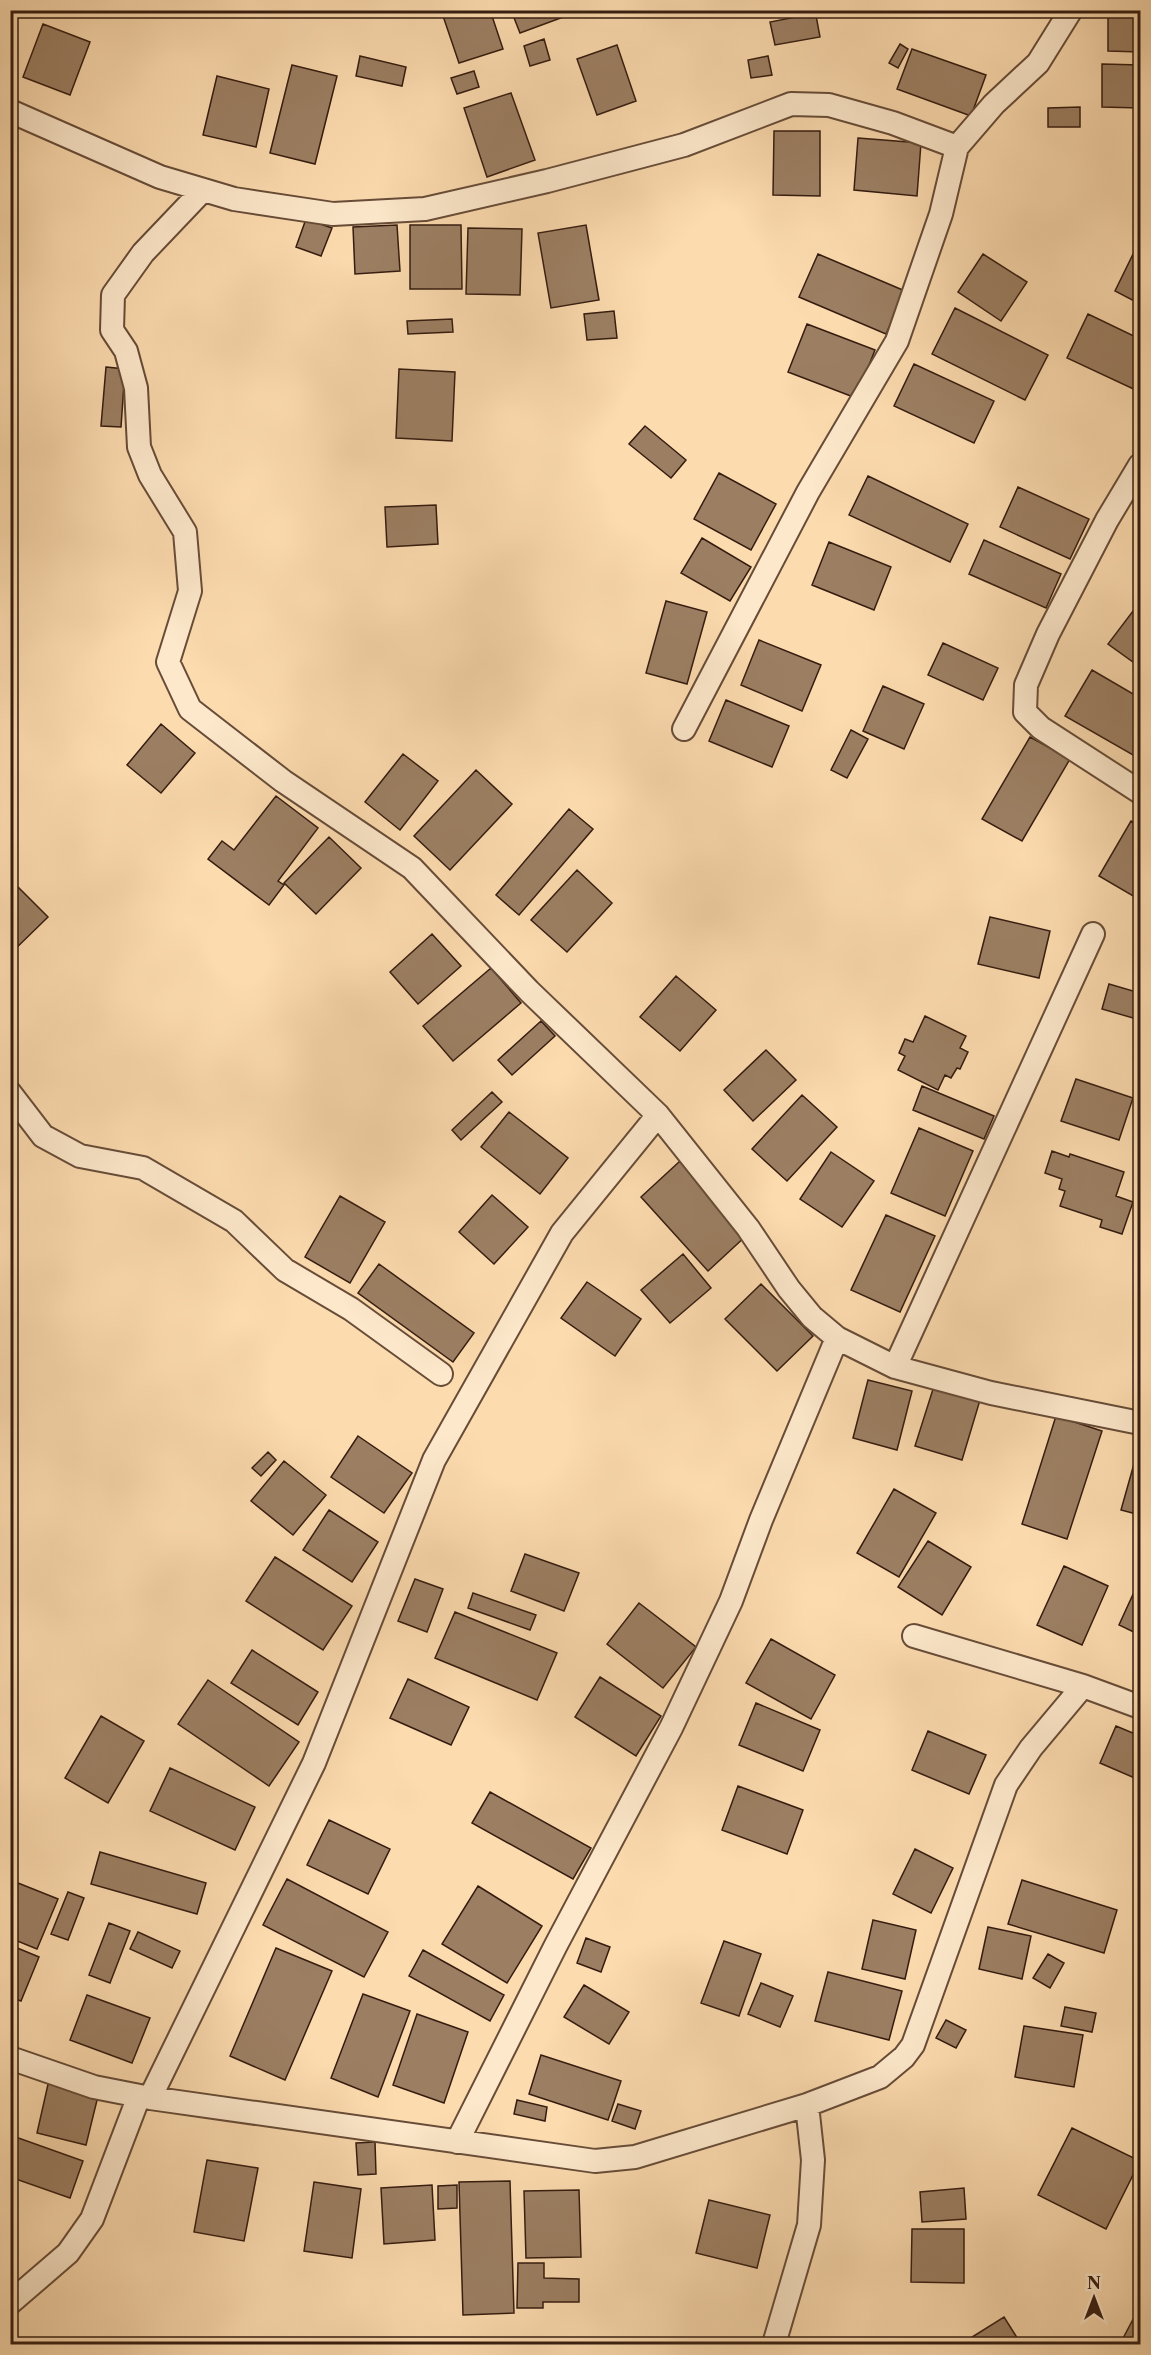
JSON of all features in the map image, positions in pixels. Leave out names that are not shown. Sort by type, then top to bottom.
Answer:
[{"type":"street","points":[[684,729],[808,492],[897,341],[941,214],[957,147],[994,104],[1038,63],[1071,10]]},
{"type":"street","points":[[10,111],[160,177],[234,199],[333,214],[425,209],[548,181],[684,145],[791,104],[829,105],[893,123],[957,147]]},
{"type":"street","points":[[203,190],[143,253],[113,295],[112,330],[126,351],[136,388],[139,447],[150,475],[185,532],[190,591],[168,662],[190,709],[283,781],[412,868],[529,992],[658,1115],[748,1228],[789,1289],[812,1317],[837,1338],[895,1367],[991,1393],[1140,1423]]},
{"type":"street","points":[[1140,465],[1107,520],[1048,634],[1026,685],[1025,712],[1041,728],[1140,792]]},
{"type":"street","points":[[895,1367],[1093,934]]},
{"type":"street","points":[[10,1092],[43,1136],[80,1156],[143,1168],[234,1221],[285,1270],[351,1309],[441,1374]]},
{"type":"street","points":[[10,2303],[68,2253],[92,2218],[145,2097],[315,1763],[434,1460],[562,1233],[658,1115]]},
{"type":"street","points":[[457,2142],[556,1945],[671,1728],[731,1601],[761,1520],[837,1338]]},
{"type":"street","points":[[914,1636],[1083,1686],[1140,1707]]},
{"type":"street","points":[[10,2058],[93,2087],[145,2097],[595,2162],[613,2161],[807,2105],[880,2077],[904,2057],[913,2045],[1006,1785],[1031,1748],[1083,1686]]},
{"type":"street","points":[[774,2344],[809,2226],[813,2160],[807,2105]]},
{"type":"building","points":[[441,10],[490,10],[503,49],[459,63]]},
{"type":"building","points":[[511,10],[564,10],[566,16],[520,33]]},
{"type":"building","points":[[794,10],[815,10],[820,37],[775,45],[770,22],[796,17]]},
{"type":"building","points":[[1108,10],[1140,10],[1140,52],[1108,51]]},
{"type":"building","points":[[43,24],[90,42],[70,95],[23,77]]},
{"type":"building","points":[[544,39],[550,60],[530,66],[524,46]]},
{"type":"building","points":[[900,44],[908,49],[898,68],[889,63]]},
{"type":"building","points":[[617,45],[636,101],[597,115],[577,59]]},
{"type":"building","points":[[912,49],[986,75],[971,116],[897,89]]},
{"type":"building","points":[[360,56],[406,67],[402,86],[356,76]]},
{"type":"building","points":[[768,56],[772,75],[751,78],[748,60]]},
{"type":"building","points":[[1102,64],[1140,65],[1140,108],[1102,107]]},
{"type":"building","points":[[292,65],[337,76],[315,164],[270,153]]},
{"type":"building","points":[[474,71],[479,87],[457,94],[451,78]]},
{"type":"building","points":[[217,76],[269,89],[256,147],[203,135]]},
{"type":"building","points":[[511,93],[535,160],[487,177],[464,108]]},
{"type":"building","points":[[1080,107],[1080,127],[1048,127],[1048,108]]},
{"type":"building","points":[[774,131],[820,131],[820,196],[773,195]]},
{"type":"building","points":[[858,138],[921,143],[917,196],[854,190]]},
{"type":"building","points":[[306,219],[332,228],[321,256],[296,247]]},
{"type":"building","points":[[397,225],[400,271],[355,274],[353,227]]},
{"type":"building","points":[[410,225],[461,225],[462,289],[410,289]]},
{"type":"building","points":[[586,225],[599,300],[551,308],[538,233]]},
{"type":"building","points":[[468,228],[522,229],[520,295],[466,294]]},
{"type":"building","points":[[1137,246],[1140,248],[1140,304],[1115,291]]},
{"type":"building","points":[[818,254],[905,291],[886,334],[799,297]]},
{"type":"building","points":[[983,254],[1027,282],[1001,321],[958,292]]},
{"type":"building","points":[[955,308],[1048,355],[1025,400],[932,354]]},
{"type":"building","points":[[614,311],[617,338],[587,340],[584,314]]},
{"type":"building","points":[[1088,314],[1140,339],[1140,392],[1067,358]]},
{"type":"building","points":[[452,319],[453,332],[408,334],[407,321]]},
{"type":"building","points":[[807,324],[875,350],[856,398],[788,372]]},
{"type":"building","points":[[914,364],[994,401],[974,443],[894,406]]},
{"type":"building","points":[[106,367],[125,369],[121,427],[101,426]]},
{"type":"building","points":[[399,369],[455,372],[452,441],[396,438]]},
{"type":"building","points":[[645,426],[686,460],[671,478],[629,444]]},
{"type":"building","points":[[719,473],[776,504],[751,550],[694,519]]},
{"type":"building","points":[[868,476],[968,524],[950,562],[849,515]]},
{"type":"building","points":[[1018,487],[1089,519],[1070,559],[1000,527]]},
{"type":"building","points":[[436,505],[438,544],[387,547],[385,507]]},
{"type":"building","points":[[702,538],[751,567],[730,601],[681,573]]},
{"type":"building","points":[[984,540],[1061,574],[1046,608],[969,574]]},
{"type":"building","points":[[829,542],[891,567],[874,610],[812,585]]},
{"type":"building","points":[[666,601],[707,612],[687,684],[646,673]]},
{"type":"building","points":[[1133,611],[1140,617],[1140,667],[1108,644]]},
{"type":"building","points":[[759,640],[821,665],[802,711],[741,685]]},
{"type":"building","points":[[943,643],[998,668],[983,700],[928,675]]},
{"type":"building","points":[[1092,670],[1140,698],[1140,759],[1065,716]]},
{"type":"building","points":[[883,686],[924,704],[904,749],[863,731]]},
{"type":"building","points":[[726,700],[789,726],[772,767],[709,741]]},
{"type":"building","points":[[161,724],[195,753],[161,793],[127,765]]},
{"type":"building","points":[[851,730],[868,739],[847,778],[831,770]]},
{"type":"building","points":[[1030,737],[1070,759],[1022,841],[982,819]]},
{"type":"building","points":[[403,754],[438,781],[400,830],[365,802]]},
{"type":"building","points":[[476,770],[512,804],[450,870],[414,836]]},
{"type":"building","points":[[276,796],[318,828],[278,881],[284,885],[269,905],[208,859],[222,841],[234,850]]},
{"type":"building","points":[[569,809],[593,829],[519,915],[496,895]]},
{"type":"building","points":[[1131,821],[1140,826],[1140,900],[1099,876]]},
{"type":"building","points":[[329,837],[361,868],[316,914],[284,883]]},
{"type":"building","points":[[577,870],[612,903],[567,952],[531,920]]},
{"type":"building","points":[[16,885],[48,917],[10,954],[10,890]]},
{"type":"building","points":[[990,917],[1050,931],[1039,978],[978,964]]},
{"type":"building","points":[[432,934],[461,966],[418,1004],[390,972]]},
{"type":"building","points":[[491,968],[521,1003],[453,1061],[423,1026]]},
{"type":"building","points":[[676,976],[716,1010],[680,1051],[640,1017]]},
{"type":"building","points":[[1109,984],[1140,993],[1140,1020],[1102,1009]]},
{"type":"building","points":[[925,1016],[966,1036],[960,1048],[968,1052],[960,1069],[957,1068],[951,1078],[945,1075],[938,1090],[898,1070],[905,1056],[899,1053],[905,1039],[913,1042]]},
{"type":"building","points":[[541,1021],[555,1036],[512,1075],[498,1060]]},
{"type":"building","points":[[766,1050],[796,1080],[753,1121],[724,1090]]},
{"type":"building","points":[[1076,1079],[1133,1098],[1119,1140],[1061,1121]]},
{"type":"building","points":[[922,1086],[994,1116],[984,1139],[913,1110]]},
{"type":"building","points":[[492,1092],[502,1102],[461,1140],[452,1130]]},
{"type":"building","points":[[802,1095],[837,1127],[787,1181],[752,1149]]},
{"type":"building","points":[[509,1112],[568,1158],[540,1194],[481,1147]]},
{"type":"building","points":[[919,1128],[973,1151],[945,1216],[891,1193]]},
{"type":"building","points":[[1052,1151],[1069,1157],[1070,1154],[1124,1172],[1116,1196],[1133,1202],[1122,1234],[1100,1227],[1102,1220],[1060,1206],[1065,1191],[1059,1189],[1062,1179],[1045,1173]]},
{"type":"building","points":[[831,1152],[874,1181],[842,1227],[800,1199]]},
{"type":"building","points":[[680,1161],[747,1235],[708,1271],[641,1197]]},
{"type":"building","points":[[492,1195],[528,1227],[494,1264],[459,1232]]},
{"type":"building","points":[[340,1196],[385,1222],[350,1283],[305,1257]]},
{"type":"building","points":[[886,1215],[935,1236],[900,1312],[851,1290]]},
{"type":"building","points":[[683,1254],[711,1288],[670,1323],[641,1290]]},
{"type":"building","points":[[379,1264],[474,1333],[453,1362],[358,1293]]},
{"type":"building","points":[[587,1282],[641,1319],[615,1356],[561,1318]]},
{"type":"building","points":[[761,1284],[813,1336],[777,1371],[725,1319]]},
{"type":"building","points":[[868,1380],[912,1391],[897,1450],[853,1438]]},
{"type":"building","points":[[934,1386],[980,1400],[962,1460],[915,1446]]},
{"type":"building","points":[[1056,1416],[1102,1431],[1067,1539],[1022,1524]]},
{"type":"building","points":[[358,1436],[412,1473],[384,1513],[331,1477]]},
{"type":"building","points":[[1140,1446],[1140,1515],[1121,1510]]},
{"type":"building","points":[[268,1452],[276,1460],[261,1476],[252,1468]]},
{"type":"building","points":[[284,1461],[326,1495],[293,1535],[251,1501]]},
{"type":"building","points":[[894,1489],[936,1513],[899,1577],[857,1553]]},
{"type":"building","points":[[329,1510],[378,1542],[352,1582],[303,1550]]},
{"type":"building","points":[[928,1541],[971,1567],[942,1615],[898,1587]]},
{"type":"building","points":[[525,1554],[579,1573],[564,1611],[511,1591]]},
{"type":"building","points":[[275,1557],[352,1606],[323,1650],[246,1601]]},
{"type":"building","points":[[1064,1566],[1108,1586],[1082,1645],[1037,1625]]},
{"type":"building","points":[[415,1579],[443,1589],[427,1632],[398,1621]]},
{"type":"building","points":[[1140,1579],[1140,1635],[1119,1625]]},
{"type":"building","points":[[473,1593],[536,1615],[530,1630],[468,1608]]},
{"type":"building","points":[[639,1603],[696,1647],[663,1688],[607,1644]]},
{"type":"building","points":[[455,1612],[557,1653],[537,1700],[435,1658]]},
{"type":"building","points":[[771,1639],[835,1675],[811,1719],[746,1683]]},
{"type":"building","points":[[252,1650],[318,1692],[298,1725],[231,1683]]},
{"type":"building","points":[[600,1677],[661,1716],[636,1756],[575,1717]]},
{"type":"building","points":[[408,1679],[469,1707],[451,1745],[390,1718]]},
{"type":"building","points":[[208,1680],[299,1742],[269,1786],[178,1724]]},
{"type":"building","points":[[756,1703],[820,1730],[803,1771],[739,1745]]},
{"type":"building","points":[[101,1716],[144,1741],[108,1803],[65,1778]]},
{"type":"building","points":[[1116,1726],[1140,1736],[1140,1770],[1137,1779],[1100,1763]]},
{"type":"building","points":[[928,1731],[986,1755],[969,1794],[912,1770]]},
{"type":"building","points":[[170,1768],[255,1807],[235,1850],[150,1811]]},
{"type":"building","points":[[738,1786],[803,1810],[787,1854],[722,1830]]},
{"type":"building","points":[[490,1792],[591,1848],[573,1879],[472,1823]]},
{"type":"building","points":[[329,1820],[390,1849],[368,1894],[307,1865]]},
{"type":"building","points":[[915,1849],[953,1868],[931,1913],[893,1894]]},
{"type":"building","points":[[100,1852],[206,1883],[197,1914],[91,1884]]},
{"type":"building","points":[[287,1879],[388,1932],[364,1977],[263,1925]]},
{"type":"building","points":[[1022,1880],[1117,1910],[1104,1953],[1008,1924]]},
{"type":"building","points":[[18,1883],[58,1899],[37,1949],[10,1938],[10,1902]]},
{"type":"building","points":[[478,1886],[542,1926],[507,1983],[442,1944]]},
{"type":"building","points":[[68,1892],[84,1898],[68,1940],[51,1934]]},
{"type":"building","points":[[873,1920],[916,1930],[905,1979],[862,1969]]},
{"type":"building","points":[[109,1923],[130,1931],[110,1983],[89,1975]]},
{"type":"building","points":[[988,1927],[1031,1936],[1022,1979],[979,1969]]},
{"type":"building","points":[[138,1932],[180,1951],[172,1968],[130,1949]]},
{"type":"building","points":[[586,1938],[610,1947],[601,1972],[577,1963]]},
{"type":"building","points":[[724,1941],[761,1954],[739,2016],[701,2003]]},
{"type":"building","points":[[10,1945],[39,1957],[21,2001],[10,1997]]},
{"type":"building","points":[[276,1948],[332,1971],[285,2080],[230,2056]]},
{"type":"building","points":[[423,1950],[504,1995],[490,2021],[409,1976]]},
{"type":"building","points":[[1048,1954],[1064,1963],[1050,1988],[1033,1978]]},
{"type":"building","points":[[828,1972],[902,1991],[889,2040],[815,2021]]},
{"type":"building","points":[[761,1983],[793,1996],[780,2027],[748,2014]]},
{"type":"building","points":[[584,1985],[629,2012],[609,2044],[564,2017]]},
{"type":"building","points":[[363,1994],[410,2011],[378,2097],[331,2078]]},
{"type":"building","points":[[87,1995],[150,2018],[132,2063],[70,2040]]},
{"type":"building","points":[[1065,2007],[1096,2013],[1092,2032],[1061,2026]]},
{"type":"building","points":[[417,2014],[468,2032],[444,2103],[393,2085]]},
{"type":"building","points":[[946,2020],[966,2030],[956,2048],[936,2038]]},
{"type":"building","points":[[1024,2026],[1083,2035],[1074,2087],[1015,2077]]},
{"type":"building","points":[[541,2055],[621,2081],[608,2120],[529,2094]]},
{"type":"building","points":[[49,2080],[99,2092],[86,2145],[37,2133]]},
{"type":"building","points":[[517,2100],[547,2107],[545,2121],[514,2114]]},
{"type":"building","points":[[618,2104],[641,2111],[635,2129],[612,2121]]},
{"type":"building","points":[[1072,2128],[1140,2161],[1106,2229],[1038,2195]]},
{"type":"building","points":[[10,2135],[83,2161],[70,2198],[10,2177]]},
{"type":"building","points":[[375,2142],[376,2174],[358,2175],[356,2143]]},
{"type":"building","points":[[207,2160],[258,2168],[244,2241],[194,2232]]},
{"type":"building","points":[[510,2181],[514,2313],[463,2315],[459,2182]]},
{"type":"building","points":[[314,2182],[361,2189],[352,2258],[304,2251]]},
{"type":"building","points":[[432,2185],[435,2240],[384,2244],[381,2188]]},
{"type":"building","points":[[457,2185],[457,2208],[438,2209],[438,2186]]},
{"type":"building","points":[[964,2188],[966,2219],[922,2222],[920,2192]]},
{"type":"building","points":[[579,2190],[581,2257],[526,2258],[524,2191]]},
{"type":"building","points":[[709,2200],[770,2215],[757,2268],[696,2253]]},
{"type":"building","points":[[912,2229],[964,2229],[964,2283],[911,2282]]},
{"type":"building","points":[[518,2263],[544,2263],[544,2278],[579,2279],[579,2302],[543,2302],[543,2308],[517,2308]]},
{"type":"building","points":[[1140,2306],[1140,2344],[1120,2344]]},
{"type":"building","points":[[1004,2317],[1021,2344],[973,2344],[969,2339]]}]
